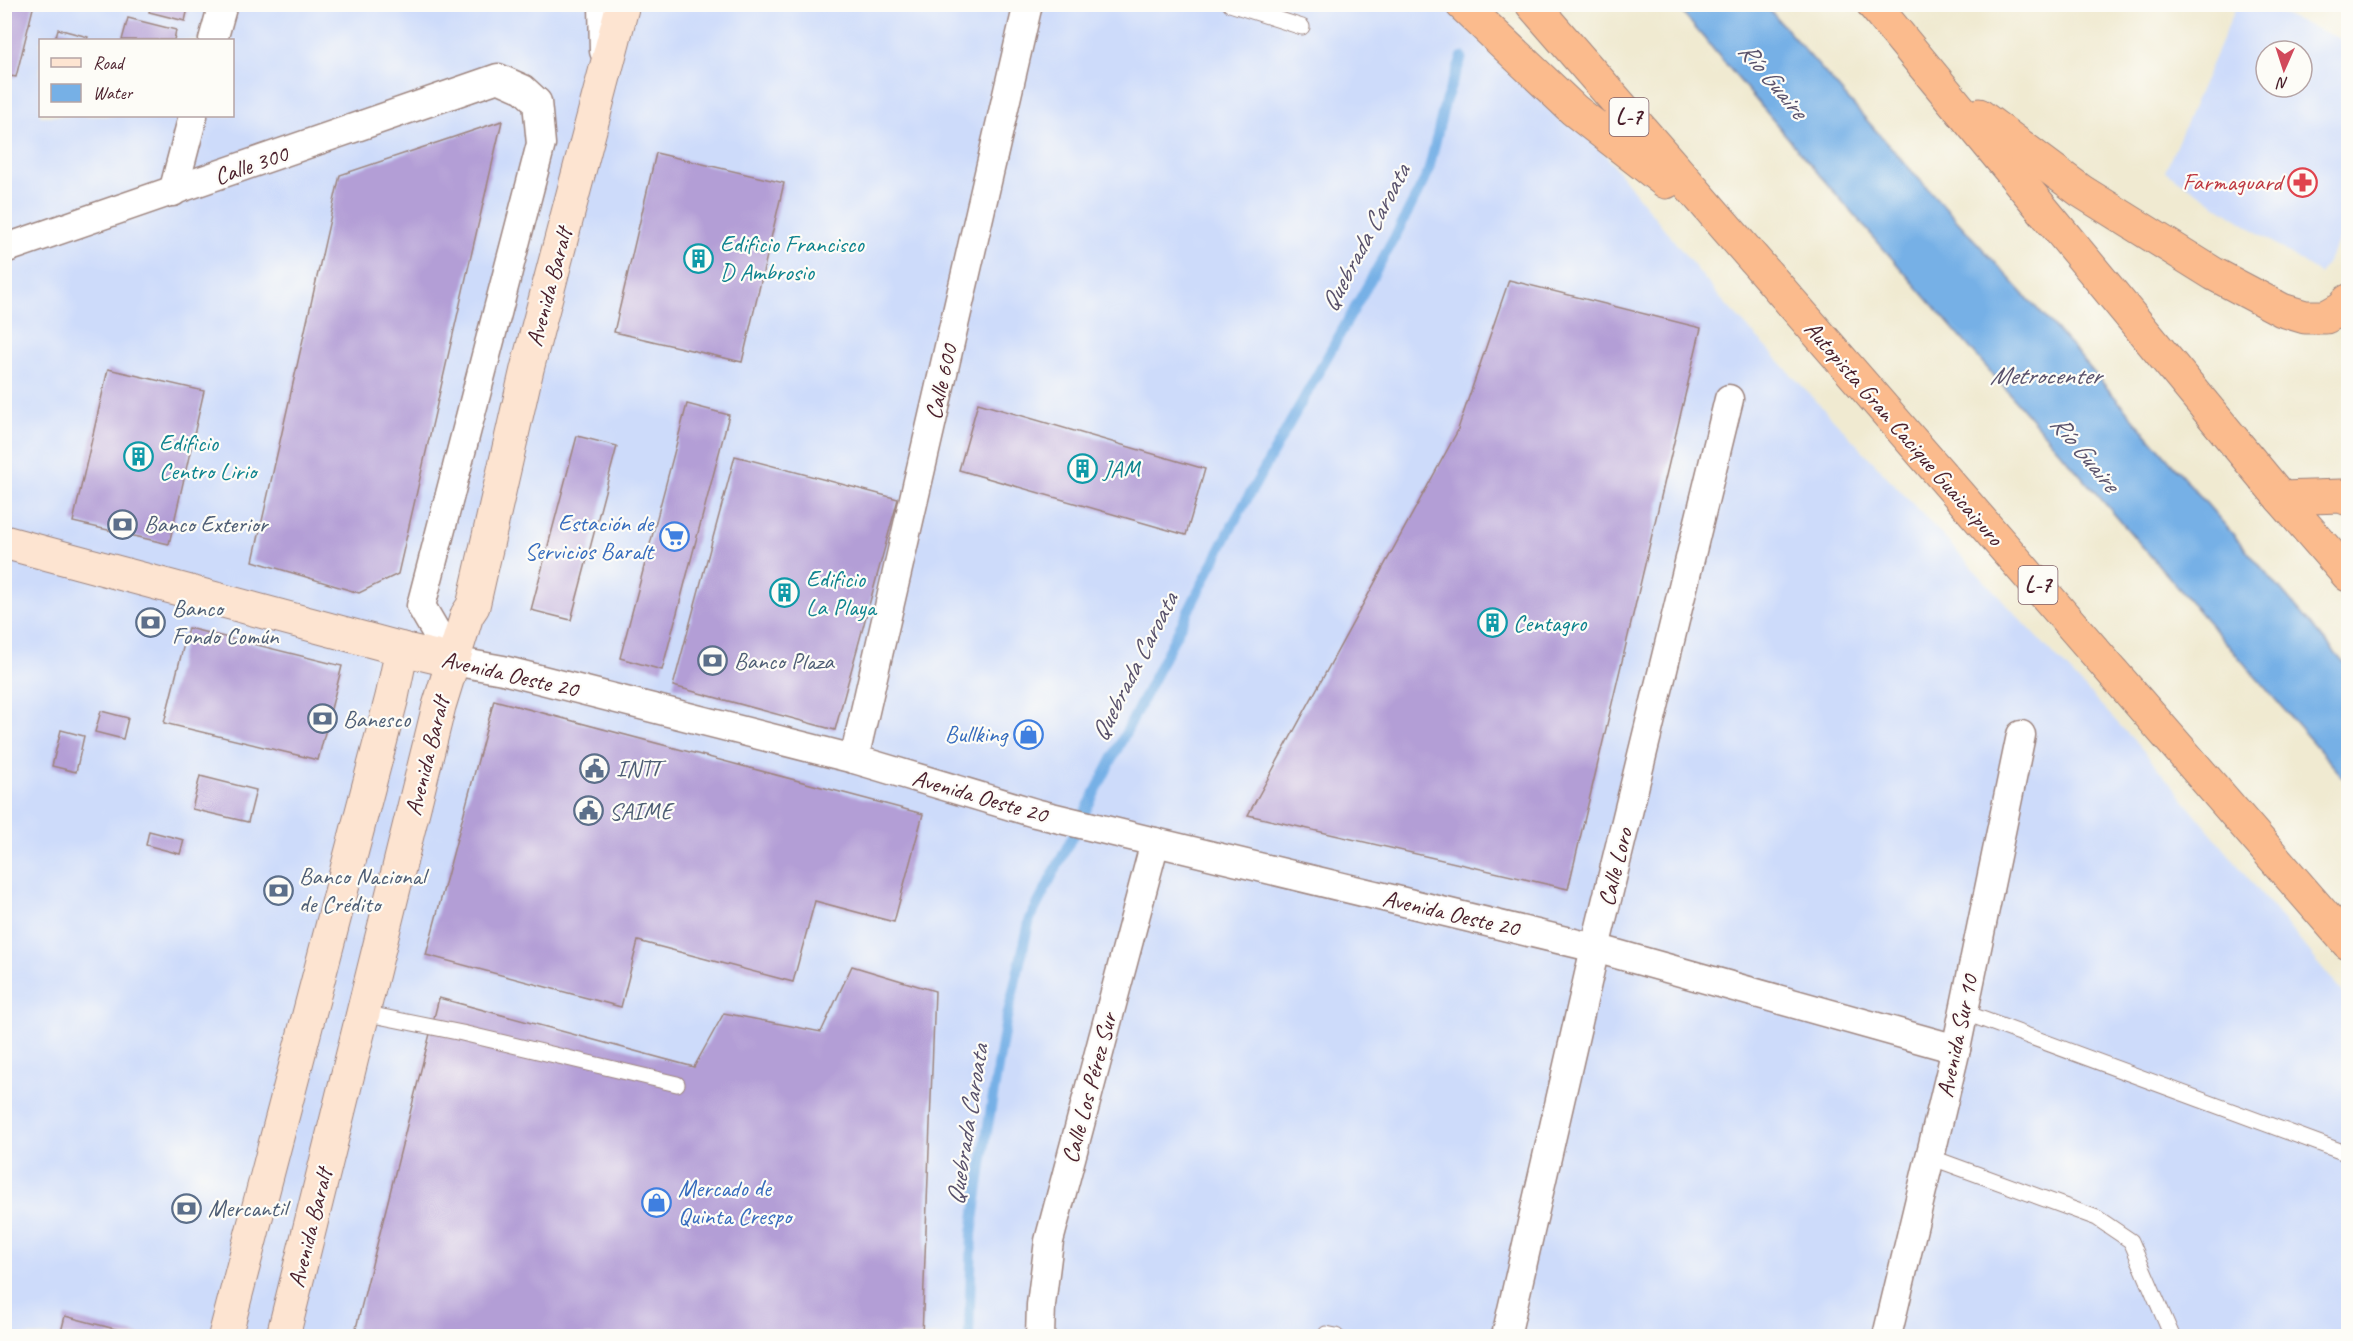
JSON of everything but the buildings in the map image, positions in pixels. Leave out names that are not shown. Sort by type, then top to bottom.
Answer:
[{"type":"highway","points":[[1462,4],[1574,110],[1726,230]]},
{"type":"highway","name":"Autopista Gran Cacique Guaicaipuro","points":[[1532,4],[1726,230],[2349,942]]},
{"type":"highway","points":[[1873,4],[2282,498],[2349,575]]},
{"type":"highway","points":[[1942,89],[2081,191],[2205,269],[2243,289],[2282,309],[2306,317],[2326,317],[2349,301]]},
{"type":"highway","points":[[2282,498],[2341,496],[2349,499]]},
{"type":"main road","name":"Avenida Baralt","points":[[283,1336],[439,706],[467,615],[473,606],[527,369],[623,4]]},
{"type":"main road","name":"Avenida Oeste 20","points":[[4,542],[453,661]]},
{"type":"main road","name":"Avenida Baralt","points":[[225,1336],[392,697],[402,649]]},
{"type":"street","points":[[213,39],[223,4]]},
{"type":"street","points":[[603,4],[604,77]]},
{"type":"street","name":"Calle 600","points":[[854,759],[1028,4]]},
{"type":"street","name":"Calle 300","points":[[4,249],[498,78],[523,89],[537,102],[541,144],[421,606],[453,661]]},
{"type":"street","points":[[173,192],[193,117]]},
{"type":"street","name":"Calle Loro","points":[[1506,1336],[1595,948],[1729,399]]},
{"type":"street","name":"Avenida Oeste 20","points":[[453,661],[503,670],[854,759],[1035,813],[1595,948],[1956,1049]]},
{"type":"street","name":"Avenida Sur 10","points":[[1887,1336],[1956,1049],[2021,735]]},
{"type":"street","name":"Calle Los Pérez Sur","points":[[1040,1336],[1041,1305],[1049,1241],[1155,842]]},
{"type":"lane","points":[[1230,4],[1302,27]]},
{"type":"lane","points":[[1963,1012],[2349,1154]]},
{"type":"lane","points":[[363,1013],[462,1033],[677,1084]]},
{"type":"lane","points":[[1930,1157],[2097,1218],[2131,1241],[2172,1336]]},
{"type":"shaded area","points":[[5,5],[1485,5],[1719,297],[2142,749],[2348,999],[2348,1336],[5,1336]]},
{"type":"shaded area","points":[[2237,5],[2261,5],[2348,42],[2348,225],[2320,274],[2165,171]]},
{"type":"water","name":"Metrocenter","points":[[1676,5],[1765,5],[2071,346],[2348,668],[2348,783],[1816,171]]},
{"type":"waterway","name":"Quebrada Caroata","points":[[969,1336],[972,1234],[985,1143],[1005,1026],[1030,919],[1233,524],[1397,233],[1428,173],[1445,102],[1462,57]]},
{"type":"place","name":"Farmaguard","points":[[2303,182]]},
{"type":"place","name":"Edificio Francisco D Ambrosio","points":[[699,258]]},
{"type":"place","name":"Edificio Centro Lirio","points":[[138,457]]},
{"type":"place","name":"JAM","points":[[1082,469]]},
{"type":"place","name":"Banco Exterior","points":[[123,524]]},
{"type":"place","name":"Estación de Servicios Baralt","points":[[674,537]]},
{"type":"place","name":"Edificio La Playa","points":[[785,593]]},
{"type":"place","name":"Banco Fondo Común","points":[[151,622]]},
{"type":"place","name":"Centagro","points":[[1492,623]]},
{"type":"place","name":"Banco Plaza","points":[[713,661]]},
{"type":"place","name":"Banesco","points":[[322,719]]},
{"type":"place","name":"Bullking","points":[[1028,734]]},
{"type":"place","name":"INTT","points":[[595,769]]},
{"type":"place","name":"SAIME","points":[[588,811]]},
{"type":"place","name":"Banco Nacional de Crédito","points":[[278,890]]},
{"type":"place","name":"Mercado de Quinta Crespo","points":[[657,1202]]},
{"type":"place","name":"Mercantil","points":[[187,1208]]},
{"type":"water label","name":"Río Guaire","points":[[1773,80]]},
{"type":"water label","name":"Río Guaire","points":[[2085,453]]}]
